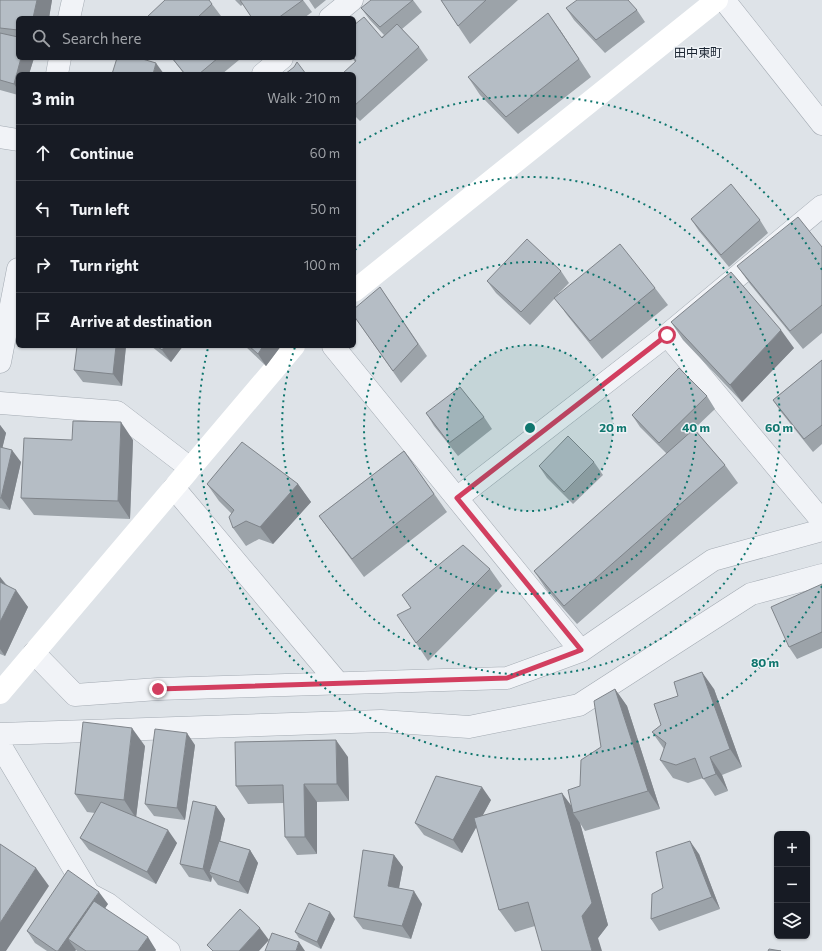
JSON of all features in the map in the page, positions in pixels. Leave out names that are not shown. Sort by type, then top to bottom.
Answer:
[{"type":"street","points":[[69,16],[73,0]]},
{"type":"street","points":[[332,16],[352,0]]},
{"type":"street","points":[[356,289],[717,0]]},
{"type":"street","points":[[724,0],[822,124]]},
{"type":"street","points":[[57,72],[60,60]]},
{"type":"street","points":[[264,72],[280,60]]},
{"type":"street","points":[[0,138],[16,140]]},
{"type":"street","points":[[457,498],[667,335],[822,206]]},
{"type":"street","points":[[0,362],[16,280]]},
{"type":"street","points":[[667,335],[822,521]]},
{"type":"street","points":[[0,693],[292,348]]},
{"type":"street","points":[[335,348],[581,650]]},
{"type":"street","points":[[0,403],[117,412],[190,468]]},
{"type":"street","points":[[174,488],[338,683]]},
{"type":"street","points":[[34,653],[75,694],[158,689],[507,678],[581,650],[713,560],[822,530]]},
{"type":"street","points":[[0,734],[381,720],[469,727],[579,705],[751,594],[822,575]]},
{"type":"street","points":[[0,745],[89,894],[108,904],[169,951]]},
{"type":"building","points":[[0,0],[37,0],[33,16],[16,16],[16,30],[0,28]]},
{"type":"building","points":[[165,0],[209,0],[212,4],[199,16],[148,16]]},
{"type":"building","points":[[240,0],[303,0],[281,16],[251,16]]},
{"type":"building","points":[[371,0],[413,0],[380,27],[361,8]]},
{"type":"building","points":[[441,0],[486,0],[458,26]]},
{"type":"building","points":[[577,0],[628,0],[637,10],[596,40],[566,8]]},
{"type":"building","points":[[548,13],[579,59],[506,117],[468,77]]},
{"type":"building","points":[[364,17],[382,38],[397,24],[419,47],[356,104],[356,72],[344,72],[356,61],[356,23]]},
{"type":"building","points":[[0,33],[16,37],[16,60],[20,60],[14,84],[0,80]]},
{"type":"building","points":[[116,60],[146,60],[156,63],[154,72],[113,72]]},
{"type":"building","points":[[174,60],[216,60],[201,72],[183,72]]},
{"type":"building","points":[[297,62],[304,72],[288,72],[294,67]]},
{"type":"building","points":[[731,184],[760,220],[721,255],[691,219]]},
{"type":"building","points":[[798,217],[822,247],[822,305],[790,331],[737,266]]},
{"type":"building","points":[[527,239],[561,271],[521,312],[487,281]]},
{"type":"building","points":[[620,244],[655,288],[590,341],[554,298]]},
{"type":"building","points":[[731,272],[781,330],[730,385],[671,322]]},
{"type":"building","points":[[380,287],[418,344],[393,371],[356,319],[356,307]]},
{"type":"building","points":[[77,348],[116,348],[113,374],[74,370]]},
{"type":"building","points":[[251,348],[262,348],[258,354]]},
{"type":"building","points":[[822,360],[822,425],[804,439],[773,400]]},
{"type":"building","points":[[679,368],[707,396],[659,443],[632,415]]},
{"type":"building","points":[[460,387],[484,417],[449,443],[426,413]]},
{"type":"building","points":[[73,421],[121,422],[118,501],[21,498],[24,438],[72,440]]},
{"type":"building","points":[[694,429],[725,465],[564,606],[534,571]]},
{"type":"building","points":[[568,436],[594,462],[564,492],[539,466]]},
{"type":"building","points":[[242,442],[298,484],[260,527],[246,521],[233,528],[229,517],[234,510],[207,484]]},
{"type":"building","points":[[0,447],[12,450],[1,498],[0,498]]},
{"type":"building","points":[[404,451],[434,494],[352,559],[319,516]]},
{"type":"building","points":[[463,545],[490,569],[416,643],[397,615],[411,608],[402,595]]},
{"type":"building","points":[[0,582],[16,590],[0,622]]},
{"type":"building","points":[[822,584],[822,632],[789,647],[771,607]]},
{"type":"building","points":[[702,672],[730,749],[710,757],[716,774],[703,779],[695,758],[676,765],[660,760],[666,743],[652,732],[661,725],[654,704],[678,696],[674,682]]},
{"type":"building","points":[[615,689],[648,791],[573,813],[568,790],[580,786],[581,760],[601,747],[594,701]]},
{"type":"building","points":[[83,722],[132,728],[124,800],[75,794]]},
{"type":"building","points":[[155,729],[187,733],[177,808],[145,804]]},
{"type":"building","points":[[336,740],[337,784],[304,784],[305,837],[285,837],[283,785],[236,786],[235,742]]},
{"type":"building","points":[[436,776],[482,787],[453,840],[415,823]]},
{"type":"building","points":[[562,793],[592,903],[582,916],[592,951],[542,951],[528,902],[499,910],[474,818]]},
{"type":"building","points":[[193,801],[216,806],[203,869],[180,864]]},
{"type":"building","points":[[101,802],[168,830],[147,872],[80,838]]},
{"type":"building","points":[[219,841],[250,850],[239,882],[209,872]]},
{"type":"building","points":[[690,841],[712,897],[651,919],[652,894],[663,888],[656,852]]},
{"type":"building","points":[[0,844],[36,868],[0,923]]},
{"type":"building","points":[[363,850],[394,855],[388,886],[414,891],[402,926],[354,917]]},
{"type":"building","points":[[68,870],[99,892],[58,951],[56,951],[27,931]]},
{"type":"building","points":[[94,901],[148,937],[138,951],[86,951],[68,939]]},
{"type":"building","points":[[309,903],[330,912],[317,942],[295,932]]},
{"type":"building","points":[[240,909],[260,928],[239,951],[213,951],[207,945]]},
{"type":"building","points":[[272,933],[299,942],[296,951],[265,951]]},
{"type":"building","points":[[769,949],[781,951],[768,951]]},
{"type":"district","name":"田中東町","points":[[698,53]]},
{"type":"route","points":[[158,689],[507,678],[581,650],[457,498],[667,335]]}]
